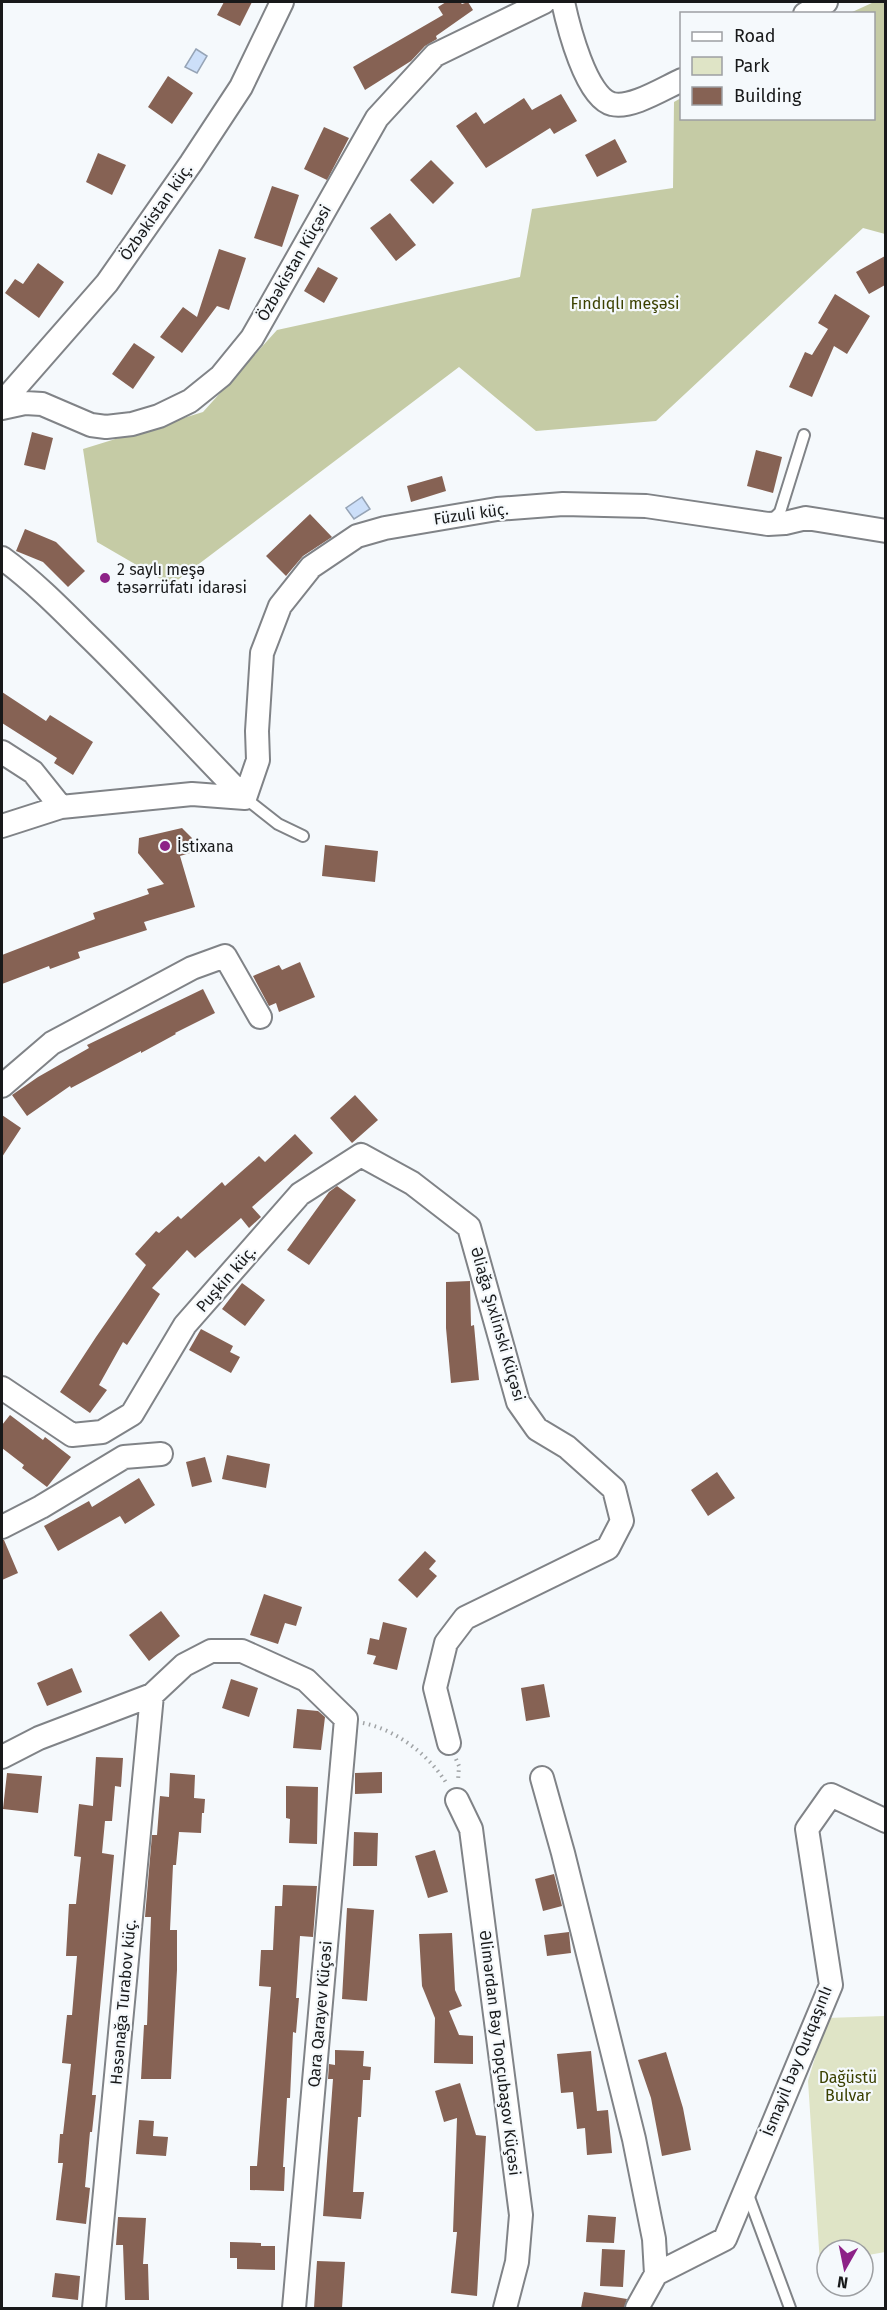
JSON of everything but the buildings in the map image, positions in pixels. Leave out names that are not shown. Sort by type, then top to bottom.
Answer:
[{"type":"street","name":"Özbəkistan küç.","points":[[2,403],[107,283],[191,163],[241,87],[282,2]]},
{"type":"street","name":"Özbəkistan Küçəsi","points":[[2,408],[26,403],[42,404],[91,425],[106,427],[132,424],[159,416],[190,401],[221,376],[252,338],[377,118],[435,55],[544,2]]},
{"type":"street","points":[[563,2],[572,39],[585,72],[598,94],[610,104],[627,104],[680,80]]},
{"type":"street","points":[[808,12],[826,2]]},
{"type":"street","name":"Füzuli küç.","points":[[244,798],[258,760],[257,731],[262,654],[280,606],[311,567],[357,536],[385,528],[486,511],[563,504],[646,506],[768,524],[785,524],[806,518],[885,531]]},
{"type":"street","points":[[2,558],[54,602],[122,668],[169,721],[244,798]]},
{"type":"street","points":[[2,752],[33,772],[61,807]]},
{"type":"street","points":[[2,826],[61,807],[192,794],[244,798]]},
{"type":"street","points":[[2,1086],[52,1043],[192,968],[225,956],[260,1017]]},
{"type":"street","name":"Puşkin küç.","points":[[2,1388],[72,1435],[102,1432],[132,1414],[185,1325],[300,1194],[361,1155],[412,1183],[470,1227]]},
{"type":"street","name":"Əliağa Şıxlinski Küçəsi","points":[[448,1743],[435,1688],[446,1643],[465,1618],[608,1548],[622,1521],[614,1489],[567,1447],[537,1429],[518,1402],[470,1227]]},
{"type":"street","points":[[2,1527],[41,1507],[124,1457],[161,1454]]},
{"type":"street","points":[[2,1757],[39,1738],[152,1695],[184,1665],[211,1651],[242,1651],[306,1680],[346,1719]]},
{"type":"street","name":"Həsənağa Turabov küç.","points":[[94,2308],[152,1695]]},
{"type":"street","name":"Qara Qarayev Küçəsi","points":[[294,2308],[346,1719]]},
{"type":"street","points":[[542,1778],[563,1853],[634,2139],[654,2239],[656,2274],[637,2308]]},
{"type":"street","name":"İsmayil bəy Qutqaşınlı","points":[[656,2274],[725,2239],[831,1985],[807,1829],[831,1795],[885,1821]]},
{"type":"street","name":"Əlimərdan Bəy Topçubaşov Küçəsi","points":[[457,1800],[471,1829],[521,2215],[517,2262],[505,2308]]},
{"type":"lane","points":[[768,524],[780,512],[804,435]]},
{"type":"lane","points":[[244,798],[278,824],[303,836]]},
{"type":"lane","points":[[746,2189],[790,2308]]},
{"type":"path","points":[[346,1719],[381,1727],[414,1748],[438,1769],[457,1800]]},
{"type":"path","points":[[448,1743],[459,1766],[457,1800]]},
{"type":"green space","name":"Fındıqlı meşəsi","points":[[874,2],[885,2],[885,234],[863,228],[656,421],[536,431],[459,367],[171,585],[97,542],[83,449],[203,412],[277,330],[520,277],[532,209],[673,188],[674,102],[680,99],[680,120],[875,120],[875,12],[852,12]]},
{"type":"green space","name":"Dağüstü Bulvar","points":[[885,2016],[885,2252],[875,2254],[875,2238],[818,2238],[808,2081],[827,2018]]},
{"type":"water","points":[[196,49],[207,56],[197,73],[185,67]]},
{"type":"water","points":[[362,497],[370,509],[354,519],[346,508]]},
{"type":"place","name":"2 saylı meşə təsərrüfatı idarəsi","points":[[105,578]]},
{"type":"place","name":"İstixana","points":[[165,846]]}]
